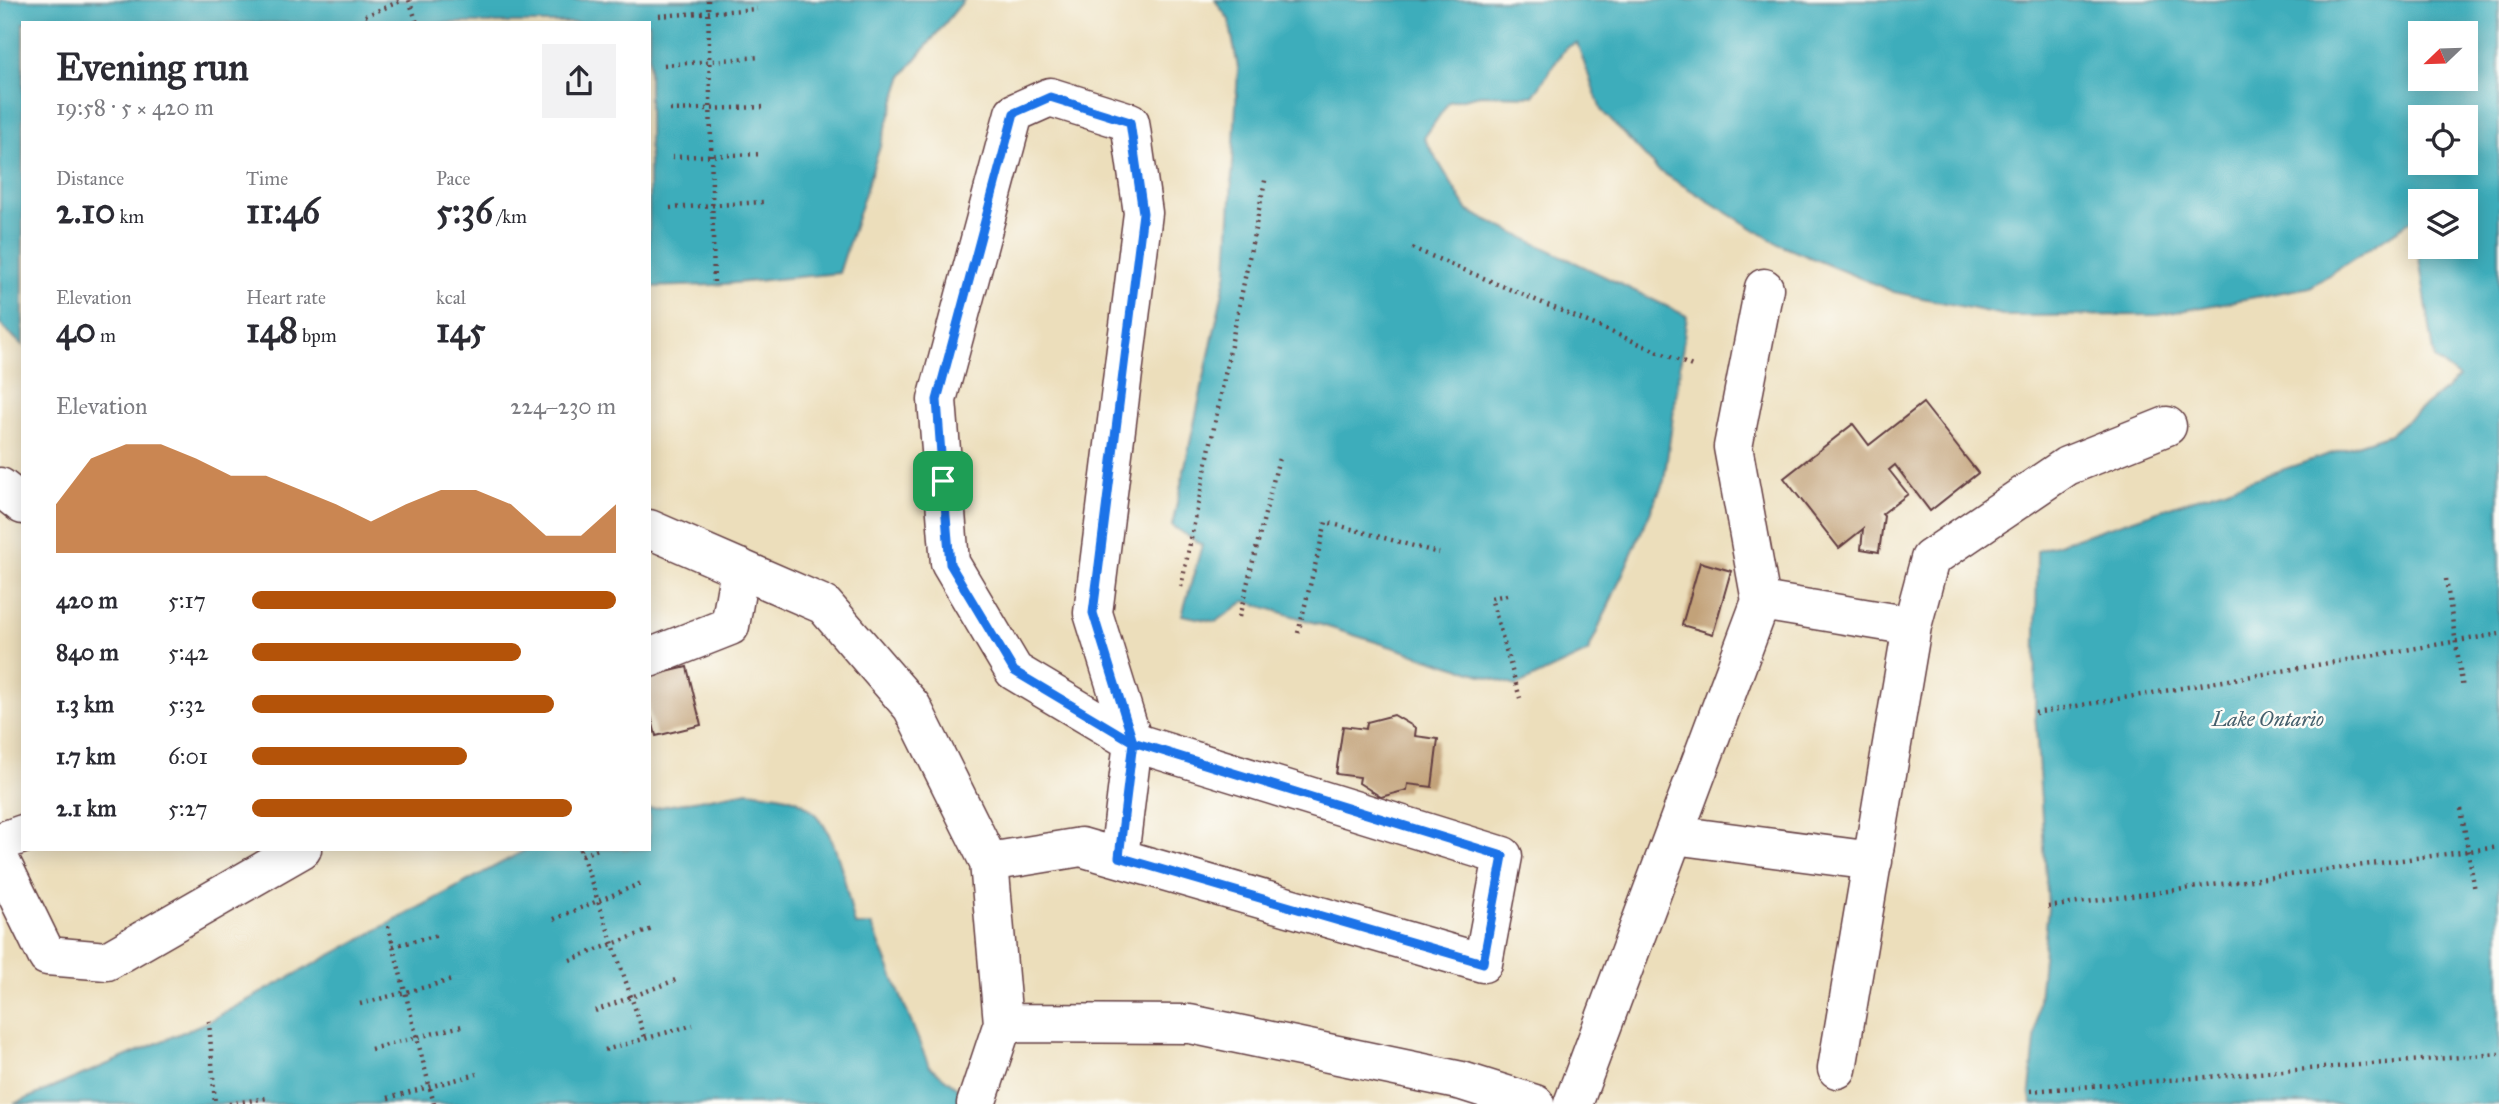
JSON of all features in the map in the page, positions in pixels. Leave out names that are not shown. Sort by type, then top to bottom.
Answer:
[{"type":"lane","points":[[989,862],[1081,847],[1483,963],[1503,856],[1133,742],[1014,671],[950,564],[937,400],[1014,113],[1050,97],[1130,122],[1143,213],[1093,613],[1133,742],[1119,857]]},
{"type":"lane","points":[[1573,1104],[1761,601],[1733,447],[1764,288]]},
{"type":"lane","points":[[1837,1069],[1912,626],[1930,559],[2067,466],[2167,426]]},
{"type":"lane","points":[[0,487],[21,503]]},
{"type":"lane","points":[[651,530],[824,605],[912,706],[989,862],[1003,1023],[977,1100]]},
{"type":"lane","points":[[651,657],[730,626],[740,568]]},
{"type":"lane","points":[[1761,601],[1912,626]]},
{"type":"lane","points":[[0,842],[21,835]]},
{"type":"lane","points":[[1674,835],[1873,861]]},
{"type":"lane","points":[[0,860],[47,956],[107,961],[299,851]]},
{"type":"lane","points":[[1003,1023],[1190,1024],[1462,1081],[1535,1104]]},
{"type":"path","points":[[365,16],[403,0]]},
{"type":"path","points":[[409,0],[416,21]]},
{"type":"path","points":[[708,0],[714,285]]},
{"type":"path","points":[[659,16],[757,9]]},
{"type":"path","points":[[664,65],[760,57]]},
{"type":"path","points":[[670,110],[766,107]]},
{"type":"path","points":[[672,157],[762,154]]},
{"type":"path","points":[[1181,587],[1266,176]]},
{"type":"path","points":[[670,208],[763,202]]},
{"type":"path","points":[[1412,248],[1692,366]]},
{"type":"path","points":[[1239,617],[1279,458]]},
{"type":"path","points":[[1298,633],[1326,522],[1438,552]]},
{"type":"path","points":[[2446,579],[2463,689]]},
{"type":"path","points":[[1507,595],[1491,598],[1520,698]]},
{"type":"path","points":[[2035,713],[2499,634]]},
{"type":"path","points":[[2461,809],[2475,891]]},
{"type":"path","points":[[2048,907],[2499,847]]},
{"type":"path","points":[[581,851],[646,1040]]},
{"type":"path","points":[[582,855],[593,851]]},
{"type":"path","points":[[554,919],[644,882]]},
{"type":"path","points":[[388,926],[434,1104]]},
{"type":"path","points":[[570,960],[655,928]]},
{"type":"path","points":[[393,946],[439,935]]},
{"type":"path","points":[[594,1011],[678,979]]},
{"type":"path","points":[[360,1004],[452,980]]},
{"type":"path","points":[[209,1021],[215,1104]]},
{"type":"path","points":[[371,1049],[466,1025]]},
{"type":"path","points":[[605,1050],[693,1025]]},
{"type":"path","points":[[2030,1091],[2499,1054]]},
{"type":"path","points":[[388,1098],[477,1074]]},
{"type":"path","points":[[229,1104],[267,1098]]},
{"type":"water","points":[[0,0],[964,0],[903,75],[839,273],[714,285],[651,287],[651,21],[21,21],[21,344],[0,324]]},
{"type":"water","name":"Lake Ontario","points":[[1215,0],[2499,0],[2499,1104],[2032,1104],[2030,1091],[2048,907],[2035,713],[2037,551],[2390,434],[2459,378],[2435,359],[2419,259],[2478,259],[2478,189],[2408,189],[2408,223],[2310,287],[2159,315],[2007,316],[1894,292],[1780,245],[1658,170],[1601,110],[1577,43],[1566,47],[1533,96],[1481,95],[1449,102],[1424,138],[1468,211],[1687,316],[1664,481],[1588,652],[1516,686],[1245,601],[1216,622],[1182,615],[1202,545],[1172,526],[1227,272],[1238,68],[1229,20]]},
{"type":"water","points":[[748,791],[779,795],[796,800],[810,809],[822,822],[838,855],[855,925],[872,925],[929,1066],[978,1104],[14,1104],[209,1021],[523,851],[651,851],[651,809]]},
{"type":"building","points":[[1923,403],[1978,473],[1930,511],[1895,465],[1889,470],[1908,494],[1882,514],[1884,516],[1879,552],[1861,549],[1863,529],[1839,548],[1784,478],[1853,424],[1869,445]]},
{"type":"building","points":[[1700,562],[1731,571],[1713,634],[1682,625]]},
{"type":"building","points":[[687,667],[701,725],[656,736],[651,716],[651,676]]},
{"type":"building","points":[[1394,715],[1416,728],[1415,736],[1438,739],[1432,787],[1408,784],[1407,790],[1381,797],[1359,783],[1360,777],[1336,774],[1343,726],[1366,729],[1367,722]]},
{"type":"route","points":[[943,481],[937,400],[1014,113],[1050,97],[1130,122],[1143,213],[1093,613],[1133,742],[1503,856],[1483,963],[1119,857],[1133,742],[1014,671],[950,564],[943,481]]}]
